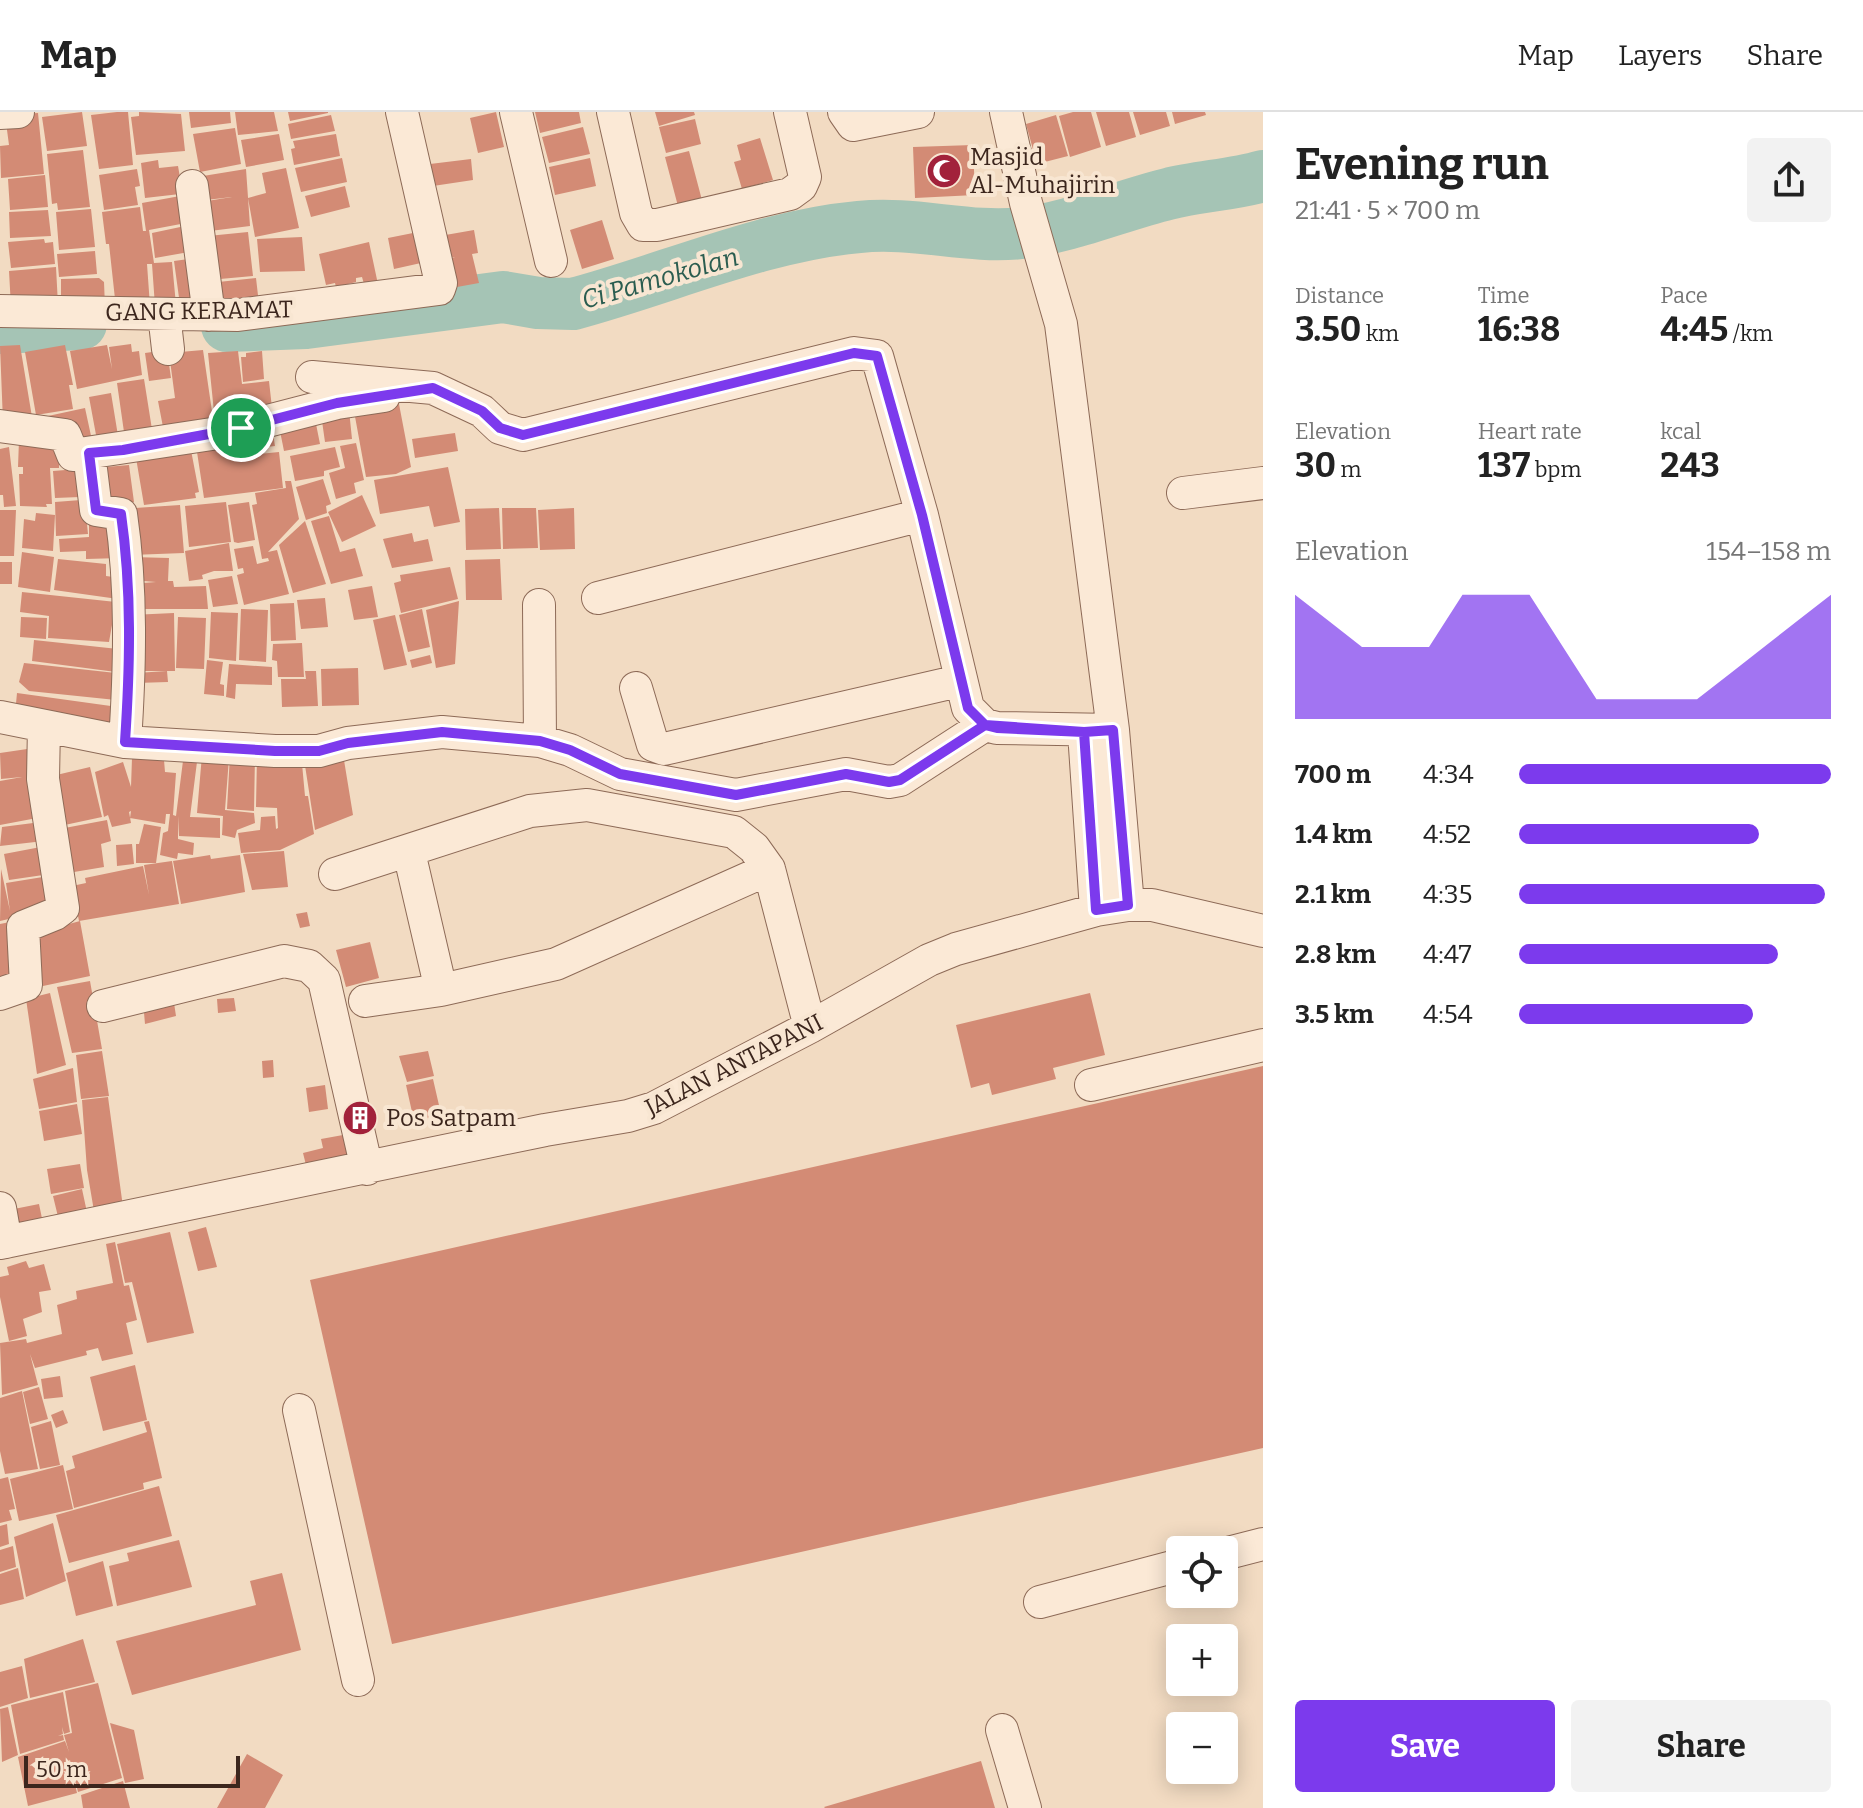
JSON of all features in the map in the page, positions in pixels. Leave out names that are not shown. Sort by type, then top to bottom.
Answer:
[{"type":"street","points":[[0,113],[18,112]]},
{"type":"street","name":"GANG KERAMAT","points":[[0,311],[166,331],[209,315],[301,310],[434,291],[441,283],[402,112]]},
{"type":"street","points":[[516,112],[551,261]]},
{"type":"street","points":[[613,112],[636,213],[643,225],[657,225],[790,194],[801,186],[805,177],[790,112]]},
{"type":"street","points":[[844,112],[853,125],[918,112]]},
{"type":"street","points":[[1006,112],[1026,203],[1061,324],[1098,731],[1128,905]]},
{"type":"street","points":[[192,186],[209,315]]},
{"type":"street","points":[[312,377],[433,388],[482,411],[500,428],[523,435],[854,353],[877,356],[922,515],[959,681],[968,708],[985,725]]},
{"type":"street","points":[[0,426],[65,435],[73,455],[123,450],[225,432],[337,403],[433,388]]},
{"type":"street","points":[[89,453],[96,510],[121,514],[126,551],[130,670],[125,742]]},
{"type":"street","points":[[1183,493],[1263,483]]},
{"type":"street","points":[[598,598],[922,515]]},
{"type":"street","points":[[539,605],[540,741]]},
{"type":"street","points":[[636,688],[653,745],[664,749],[959,681]]},
{"type":"street","points":[[0,717],[125,742],[289,751],[319,751],[348,743],[442,732],[540,741],[570,750],[620,774],[736,795],[846,774],[889,782],[900,780],[985,725],[1098,731]]},
{"type":"street","points":[[0,994],[26,985],[23,927],[63,908],[43,779],[44,726]]},
{"type":"street","points":[[1096,910],[1098,731]]},
{"type":"street","points":[[335,874],[530,811],[587,805],[734,832],[754,848],[769,869],[810,1027]]},
{"type":"street","points":[[409,852],[441,990]]},
{"type":"street","points":[[365,1001],[441,990],[556,964],[769,869]]},
{"type":"street","name":"JALAN ANTAPANI","points":[[3,1243],[545,1130],[628,1116],[654,1108],[810,1027],[929,960],[956,949],[1096,910],[1152,905],[1263,931]]},
{"type":"street","points":[[103,1006],[284,961],[309,966],[324,980],[367,1169]]},
{"type":"street","points":[[1091,1085],[1263,1045]]},
{"type":"street","points":[[0,1208],[3,1243]]},
{"type":"street","points":[[299,1410],[358,1680]]},
{"type":"street","points":[[1238,1550],[1263,1544]]},
{"type":"street","points":[[1040,1602],[1166,1569]]},
{"type":"street","points":[[1002,1730],[1025,1808]]},
{"type":"building","points":[[82,112],[87,146],[47,151],[42,117]]},
{"type":"building","points":[[128,112],[133,165],[99,169],[91,115]]},
{"type":"building","points":[[139,112],[181,114],[185,151],[136,155],[131,117],[139,116]]},
{"type":"building","points":[[189,112],[230,112],[231,123],[191,128]]},
{"type":"building","points":[[235,112],[274,112],[278,131],[238,135]]},
{"type":"building","points":[[288,112],[328,112],[328,113],[290,121]]},
{"type":"building","points":[[496,112],[504,147],[478,153],[470,118]]},
{"type":"building","points":[[535,112],[579,112],[581,123],[540,133]]},
{"type":"building","points":[[655,112],[694,112],[695,115],[659,126]]},
{"type":"building","points":[[1091,112],[1101,147],[1070,157],[1059,116]]},
{"type":"building","points":[[1096,112],[1129,112],[1136,137],[1106,146]]},
{"type":"building","points":[[1133,112],[1166,112],[1170,126],[1140,135]]},
{"type":"building","points":[[1172,112],[1205,112],[1206,115],[1175,124]]},
{"type":"building","points":[[38,113],[44,174],[1,178],[0,146],[9,145],[5,115]]},
{"type":"building","points":[[331,115],[335,131],[291,139],[288,124]]},
{"type":"building","points":[[1056,115],[1068,156],[1037,164],[1026,124]]},
{"type":"building","points":[[695,119],[701,144],[666,153],[659,127]]},
{"type":"building","points":[[583,127],[590,154],[549,163],[542,137]]},
{"type":"building","points":[[235,128],[241,164],[200,172],[193,134]]},
{"type":"building","points":[[279,134],[284,160],[246,167],[241,140]]},
{"type":"building","points":[[336,134],[340,156],[294,165],[293,141]]},
{"type":"building","points":[[760,138],[773,180],[742,189],[734,162],[741,160],[737,145]]},
{"type":"building","name":"Masjid Al-Muhajirin","points":[[973,145],[975,195],[915,198],[913,147]]},
{"type":"building","points":[[83,150],[90,207],[58,210],[57,203],[52,204],[47,154]]},
{"type":"building","points":[[689,151],[703,204],[679,210],[665,157]]},
{"type":"building","points":[[342,158],[347,182],[301,192],[295,168]]},
{"type":"building","points":[[590,158],[596,186],[555,195],[549,167]]},
{"type":"building","points":[[471,159],[473,180],[433,186],[430,164]]},
{"type":"building","points":[[158,160],[159,168],[178,166],[180,194],[145,198],[141,163]]},
{"type":"building","points":[[286,168],[299,228],[255,237],[248,198],[266,193],[262,173]]},
{"type":"building","points":[[137,169],[140,186],[135,187],[138,205],[104,210],[99,175]]},
{"type":"building","points":[[246,169],[250,226],[210,231],[207,201],[232,197],[206,200],[203,176]]},
{"type":"building","points":[[45,175],[48,207],[10,210],[8,179]]},
{"type":"building","points":[[345,186],[350,207],[311,217],[305,196]]},
{"type":"building","points":[[180,196],[186,223],[149,230],[154,263],[172,262],[176,305],[155,306],[152,264],[147,264],[150,306],[116,308],[102,212],[140,207],[143,231],[146,231],[142,203]]},
{"type":"building","points":[[91,209],[95,247],[59,250],[56,212]]},
{"type":"building","points":[[48,210],[51,236],[10,238],[9,212]]},
{"type":"building","points":[[602,220],[614,259],[582,269],[570,230]]},
{"type":"building","points":[[185,226],[189,252],[155,258],[152,233]]},
{"type":"building","points":[[474,230],[478,253],[472,254],[479,283],[457,287],[456,280],[441,261],[455,257],[438,260],[434,237]]},
{"type":"building","points":[[423,231],[430,261],[394,269],[388,238]]},
{"type":"building","points":[[248,232],[253,276],[209,280],[208,236]]},
{"type":"building","points":[[302,237],[305,271],[260,272],[257,239]]},
{"type":"building","points":[[44,239],[45,243],[53,242],[55,264],[11,268],[8,242]]},
{"type":"building","points":[[369,242],[379,289],[366,291],[362,277],[356,278],[356,282],[336,287],[335,283],[326,285],[319,254]]},
{"type":"building","points":[[95,251],[97,274],[59,277],[57,254]]},
{"type":"building","points":[[196,258],[201,303],[180,305],[174,261]]},
{"type":"building","points":[[56,267],[58,305],[11,307],[9,271]]},
{"type":"building","points":[[99,278],[104,282],[105,307],[61,309],[61,279]]},
{"type":"building","points":[[256,278],[259,304],[212,309],[209,283]]},
{"type":"building","points":[[131,344],[132,352],[139,351],[142,375],[77,389],[70,351],[107,345],[112,369],[109,347]]},
{"type":"building","points":[[20,345],[32,417],[3,422],[0,346]]},
{"type":"building","points":[[65,345],[73,385],[69,385],[73,409],[36,415],[25,352]]},
{"type":"building","points":[[167,350],[171,378],[149,381],[145,353]]},
{"type":"building","points":[[203,350],[215,432],[163,427],[158,401],[175,398],[169,353]]},
{"type":"building","points":[[238,351],[242,384],[269,381],[273,417],[246,419],[245,410],[214,412],[208,353]]},
{"type":"building","points":[[262,351],[264,379],[243,382],[241,357],[246,357],[246,353]]},
{"type":"building","points":[[144,379],[154,442],[126,446],[117,383]]},
{"type":"building","points":[[111,393],[120,448],[99,451],[89,397]]},
{"type":"building","points":[[399,404],[411,467],[396,474],[366,477],[354,411]]},
{"type":"building","points":[[85,408],[93,445],[52,431],[48,416]]},
{"type":"building","points":[[349,410],[352,439],[325,442],[321,414]]},
{"type":"building","points":[[314,414],[320,444],[284,451],[278,421]]},
{"type":"building","points":[[272,427],[275,446],[241,450],[239,432]]},
{"type":"building","points":[[455,433],[458,451],[415,458],[412,439]]},
{"type":"building","points":[[19,440],[64,442],[63,464],[59,464],[59,468],[50,468],[52,504],[46,504],[47,507],[20,506],[19,474],[23,474],[23,467],[18,467]]},
{"type":"building","points":[[356,443],[364,480],[354,483],[356,493],[336,499],[329,473],[345,468],[340,446]]},
{"type":"building","points":[[190,445],[199,492],[195,493],[196,498],[144,505],[135,452]]},
{"type":"building","points":[[237,446],[239,456],[279,452],[283,488],[204,498],[197,452]]},
{"type":"building","points":[[9,447],[16,506],[4,507],[3,495],[0,495],[0,449]]},
{"type":"building","points":[[335,447],[340,467],[324,471],[324,476],[295,481],[290,456]]},
{"type":"building","points":[[129,465],[134,502],[100,506],[106,467]]},
{"type":"building","points":[[448,467],[460,522],[434,527],[429,506],[380,514],[374,480]]},
{"type":"building","points":[[78,469],[80,497],[55,498],[53,471]]},
{"type":"building","points":[[323,479],[331,504],[326,506],[327,513],[306,520],[296,487]]},
{"type":"building","points":[[285,481],[291,481],[299,519],[268,552],[277,550],[289,594],[244,605],[237,575],[244,573],[243,568],[238,569],[234,549],[253,546],[257,564],[269,561],[268,558],[262,559],[252,505],[257,504],[255,493],[286,488]]},
{"type":"building","points":[[362,495],[376,526],[342,542],[328,512]]},
{"type":"building","points":[[81,500],[85,504],[88,534],[56,536],[55,502]]},
{"type":"building","points":[[226,502],[231,542],[189,547],[185,506]]},
{"type":"building","points":[[249,502],[255,540],[234,542],[228,505]]},
{"type":"building","points":[[180,505],[184,553],[131,555],[136,538],[135,508]]},
{"type":"building","points":[[499,508],[501,549],[466,550],[465,509]]},
{"type":"building","points":[[502,508],[536,508],[538,548],[503,549]]},
{"type":"building","points":[[574,508],[575,549],[540,550],[538,510]]},
{"type":"building","points":[[0,510],[16,510],[14,556],[0,556]]},
{"type":"building","points":[[36,513],[55,515],[53,551],[22,548],[24,519],[35,521]]},
{"type":"building","points":[[329,516],[340,552],[355,548],[363,576],[331,584],[311,521]]},
{"type":"building","points":[[120,519],[121,558],[86,559],[86,551],[60,552],[59,539],[89,537],[89,521]]},
{"type":"building","points":[[305,521],[326,584],[293,593],[279,545]]},
{"type":"building","points":[[412,533],[414,542],[428,539],[433,561],[392,568],[383,539]]},
{"type":"building","points":[[229,543],[233,571],[214,571],[202,575],[203,579],[189,581],[185,551]]},
{"type":"building","points":[[22,552],[54,557],[50,592],[18,587]]},
{"type":"building","points":[[132,557],[169,558],[168,581],[173,581],[174,587],[206,586],[208,609],[139,609],[143,583],[156,582],[131,580]]},
{"type":"building","points":[[58,559],[106,564],[106,576],[121,578],[118,599],[54,590]]},
{"type":"building","points":[[500,559],[502,600],[466,600],[465,560]]},
{"type":"building","points":[[0,562],[12,562],[12,584],[0,584]]},
{"type":"building","points":[[450,567],[458,599],[401,613],[394,583],[401,581],[400,575]]},
{"type":"building","points":[[232,576],[238,604],[213,607],[208,580]]},
{"type":"building","points":[[372,586],[378,617],[354,620],[348,590]]},
{"type":"building","points":[[22,592],[116,602],[109,642],[48,638],[49,616],[20,612]]},
{"type":"building","points":[[325,598],[328,627],[301,629],[297,600]]},
{"type":"building","points":[[459,601],[455,664],[436,668],[426,610]]},
{"type":"building","points":[[294,603],[296,640],[271,641],[270,604]]},
{"type":"building","points":[[241,609],[268,610],[266,662],[239,660]]},
{"type":"building","points":[[422,609],[430,647],[408,652],[399,615]]},
{"type":"building","points":[[211,612],[238,613],[236,661],[209,658]]},
{"type":"building","points":[[174,613],[175,671],[131,671],[131,615]]},
{"type":"building","points":[[395,615],[407,665],[384,670],[373,620]]},
{"type":"building","points":[[21,617],[47,618],[46,639],[20,637]]},
{"type":"building","points":[[178,617],[206,618],[204,669],[176,668]]},
{"type":"building","points":[[34,640],[118,649],[116,672],[32,661]]},
{"type":"building","points":[[302,643],[304,677],[278,677],[277,661],[272,660],[273,644]]},
{"type":"building","points":[[430,655],[432,663],[412,668],[410,660]]},
{"type":"building","points":[[207,660],[223,662],[220,684],[224,685],[224,696],[204,694]]},
{"type":"building","points":[[24,663],[116,673],[116,700],[29,691],[19,682]]},
{"type":"building","points":[[229,664],[272,667],[272,685],[236,684],[235,699],[226,697]]},
{"type":"building","points":[[358,668],[359,705],[322,706],[321,669]]},
{"type":"building","points":[[167,671],[168,682],[136,683],[136,673]]},
{"type":"building","points":[[305,671],[316,671],[318,706],[282,707],[281,679],[306,679]]},
{"type":"building","points":[[17,693],[118,707],[116,727],[15,714]]},
{"type":"building","points":[[34,748],[37,818],[0,825],[0,781],[22,777],[1,779],[0,753]]},
{"type":"building","points":[[184,753],[198,754],[190,817],[220,818],[220,838],[179,836],[178,816],[178,839],[194,843],[193,855],[178,853],[177,859],[160,855],[170,814],[166,814],[165,824],[130,818],[131,823],[112,827],[108,815],[104,817],[95,772],[123,762],[131,787],[132,758],[164,760],[165,772],[176,773],[173,815],[176,816]]},
{"type":"building","points":[[301,753],[305,796],[308,796],[314,834],[280,850],[241,853],[238,833],[260,830],[261,817],[275,816],[278,828],[277,808],[256,807],[257,756]]},
{"type":"building","points":[[230,754],[255,755],[254,811],[227,809]]},
{"type":"building","points":[[343,754],[353,815],[315,830],[304,759]]},
{"type":"building","points":[[202,755],[229,758],[225,810],[254,813],[255,823],[237,830],[235,838],[222,835],[223,816],[197,813]]},
{"type":"building","points":[[90,767],[102,817],[60,826],[48,777]]},
{"type":"building","points":[[107,820],[111,841],[101,844],[104,867],[62,874],[54,830]]},
{"type":"building","points":[[41,822],[44,841],[0,846],[2,827]]},
{"type":"building","points":[[144,824],[161,827],[156,863],[136,863],[136,844],[139,844]]},
{"type":"building","points":[[132,844],[134,864],[117,866],[116,845]]},
{"type":"building","points":[[46,846],[50,874],[9,880],[4,854]]},
{"type":"building","points":[[284,851],[288,887],[252,890],[243,854]]},
{"type":"building","points":[[210,855],[211,859],[240,855],[245,892],[181,904],[173,861]]},
{"type":"building","points":[[172,861],[179,904],[79,921],[72,886],[86,883],[85,878],[143,866],[149,895],[144,865]]},
{"type":"building","points":[[1,869],[10,911],[6,883],[49,876],[61,907],[0,921]]},
{"type":"building","points":[[307,912],[310,926],[300,928],[296,914]]},
{"type":"building","points":[[67,916],[69,924],[80,921],[90,976],[43,986],[30,929]]},
{"type":"building","points":[[10,922],[24,984],[0,990],[0,924]]},
{"type":"building","points":[[370,942],[379,978],[346,987],[336,950]]},
{"type":"building","points":[[90,981],[102,1049],[72,1053],[57,987]]},
{"type":"building","points":[[50,993],[66,1065],[37,1074],[26,999]]},
{"type":"building","points":[[1090,993],[1105,1055],[1053,1068],[1056,1079],[992,1095],[989,1083],[971,1088],[956,1025]]},
{"type":"building","points":[[234,998],[236,1011],[218,1013],[217,999]]},
{"type":"building","points":[[143,1001],[174,1003],[176,1016],[145,1024]]},
{"type":"building","points":[[102,1051],[109,1096],[81,1099],[76,1055]]},
{"type":"building","points":[[428,1051],[434,1076],[407,1082],[399,1056]]},
{"type":"building","points":[[273,1060],[274,1077],[263,1078],[262,1061]]},
{"type":"building","points":[[1263,1066],[1263,1448],[392,1644],[310,1280]]},
{"type":"building","points":[[73,1068],[77,1102],[39,1109],[33,1079]]},
{"type":"building","points":[[433,1079],[441,1114],[414,1121],[406,1085]]},
{"type":"building","points":[[325,1085],[328,1109],[309,1112],[306,1088]]},
{"type":"building","points":[[108,1097],[123,1207],[94,1211],[87,1170],[82,1100]]},
{"type":"building","points":[[77,1104],[82,1134],[44,1141],[39,1111]]},
{"type":"building","points":[[343,1135],[348,1156],[306,1165],[303,1153],[323,1148],[321,1139]]},
{"type":"building","points":[[80,1164],[84,1188],[51,1194],[47,1169]]},
{"type":"building","points":[[82,1189],[88,1217],[60,1225],[53,1196]]},
{"type":"building","points":[[39,1204],[44,1228],[8,1235],[4,1211]]},
{"type":"building","points":[[206,1227],[217,1267],[198,1271],[188,1232]]},
{"type":"building","points":[[170,1232],[194,1333],[147,1343],[132,1282],[125,1283],[117,1244]]},
{"type":"building","points":[[115,1242],[124,1286],[129,1285],[137,1320],[126,1323],[133,1354],[102,1361],[98,1348],[86,1351],[87,1355],[35,1368],[30,1354],[38,1385],[2,1395],[0,1343],[26,1339],[27,1343],[62,1334],[57,1305],[77,1299],[76,1291],[113,1283],[106,1244]]},
{"type":"building","points":[[26,1261],[29,1268],[44,1264],[51,1290],[39,1292],[42,1312],[23,1319],[27,1336],[9,1341],[0,1297],[0,1277],[9,1275],[7,1267]]},
{"type":"building","points":[[135,1365],[147,1420],[103,1431],[90,1377]]},
{"type":"building","points":[[60,1376],[63,1397],[44,1399],[41,1379]]},
{"type":"building","points":[[39,1387],[48,1419],[30,1424],[23,1392]]},
{"type":"building","points":[[22,1391],[38,1469],[5,1474],[0,1451],[0,1398]]},
{"type":"building","points":[[63,1410],[68,1423],[56,1428],[51,1415]]},
{"type":"building","points":[[51,1421],[60,1465],[40,1469],[31,1427]]},
{"type":"building","points":[[149,1421],[162,1478],[143,1483],[144,1489],[74,1508],[66,1471],[75,1468],[72,1456],[147,1432],[144,1422]]},
{"type":"building","points":[[63,1465],[73,1509],[19,1521],[10,1479]]},
{"type":"building","points":[[8,1477],[15,1509],[9,1510],[12,1520],[0,1523],[0,1479]]},
{"type":"building","points":[[159,1486],[172,1536],[69,1563],[56,1515]]},
{"type":"building","points":[[53,1523],[66,1581],[26,1597],[14,1537]]},
{"type":"building","points":[[7,1524],[9,1544],[0,1547],[0,1526]]},
{"type":"building","points":[[179,1540],[192,1587],[117,1606],[109,1566],[129,1561],[127,1553]]},
{"type":"building","points":[[13,1546],[16,1567],[0,1572],[0,1550]]},
{"type":"building","points":[[103,1561],[113,1606],[76,1616],[66,1573]]},
{"type":"building","points":[[18,1568],[24,1599],[0,1605],[0,1574]]},
{"type":"building","points":[[282,1573],[301,1650],[132,1695],[116,1641],[256,1605],[250,1581]]},
{"type":"building","points":[[83,1639],[95,1682],[30,1698],[24,1659]]},
{"type":"building","points":[[22,1666],[28,1698],[0,1707],[0,1672]]},
{"type":"building","points":[[98,1683],[122,1778],[78,1792],[70,1760],[66,1762],[68,1772],[72,1771],[77,1793],[28,1806],[18,1757],[65,1741],[69,1752],[64,1735],[72,1733],[65,1691]]},
{"type":"building","points":[[63,1692],[70,1732],[64,1734],[62,1727],[63,1734],[58,1736],[63,1735],[64,1740],[20,1754],[11,1705]]},
{"type":"building","points":[[8,1707],[18,1755],[2,1762],[0,1709]]},
{"type":"building","points":[[110,1723],[134,1730],[144,1779],[125,1783]]},
{"type":"building","points":[[247,1754],[283,1775],[265,1808],[217,1808]]},
{"type":"building","points":[[981,1761],[995,1808],[824,1807]]},
{"type":"building","points":[[123,1781],[130,1808],[83,1808],[81,1795]]},
{"type":"waterway","name":"Ci Pamokolan","points":[[227,326],[306,323],[503,297],[538,303],[573,304],[750,249],[822,232],[880,226],[981,234],[1022,233],[1059,226],[1168,194],[1263,176]]},
{"type":"waterway","name":"Ci Pamokolan","points":[[0,328],[81,324]]},
{"type":"place","name":"Masjid Al-Muhajirin","points":[[944,171]]},
{"type":"place","name":"Pos Satpam","points":[[360,1118]]},
{"type":"route","points":[[241,428],[123,450],[89,453],[96,510],[121,514],[126,551],[130,670],[125,742],[319,751],[348,743],[418,734],[479,735],[540,741],[570,750],[620,774],[736,795],[846,774],[889,782],[900,780],[985,725],[997,728],[1084,732],[1113,730],[1128,905],[1096,910],[1084,732],[997,728],[974,718],[968,708],[959,681],[922,515],[877,356],[854,353],[523,435],[500,428],[482,411],[433,388],[337,403],[241,428]]}]
